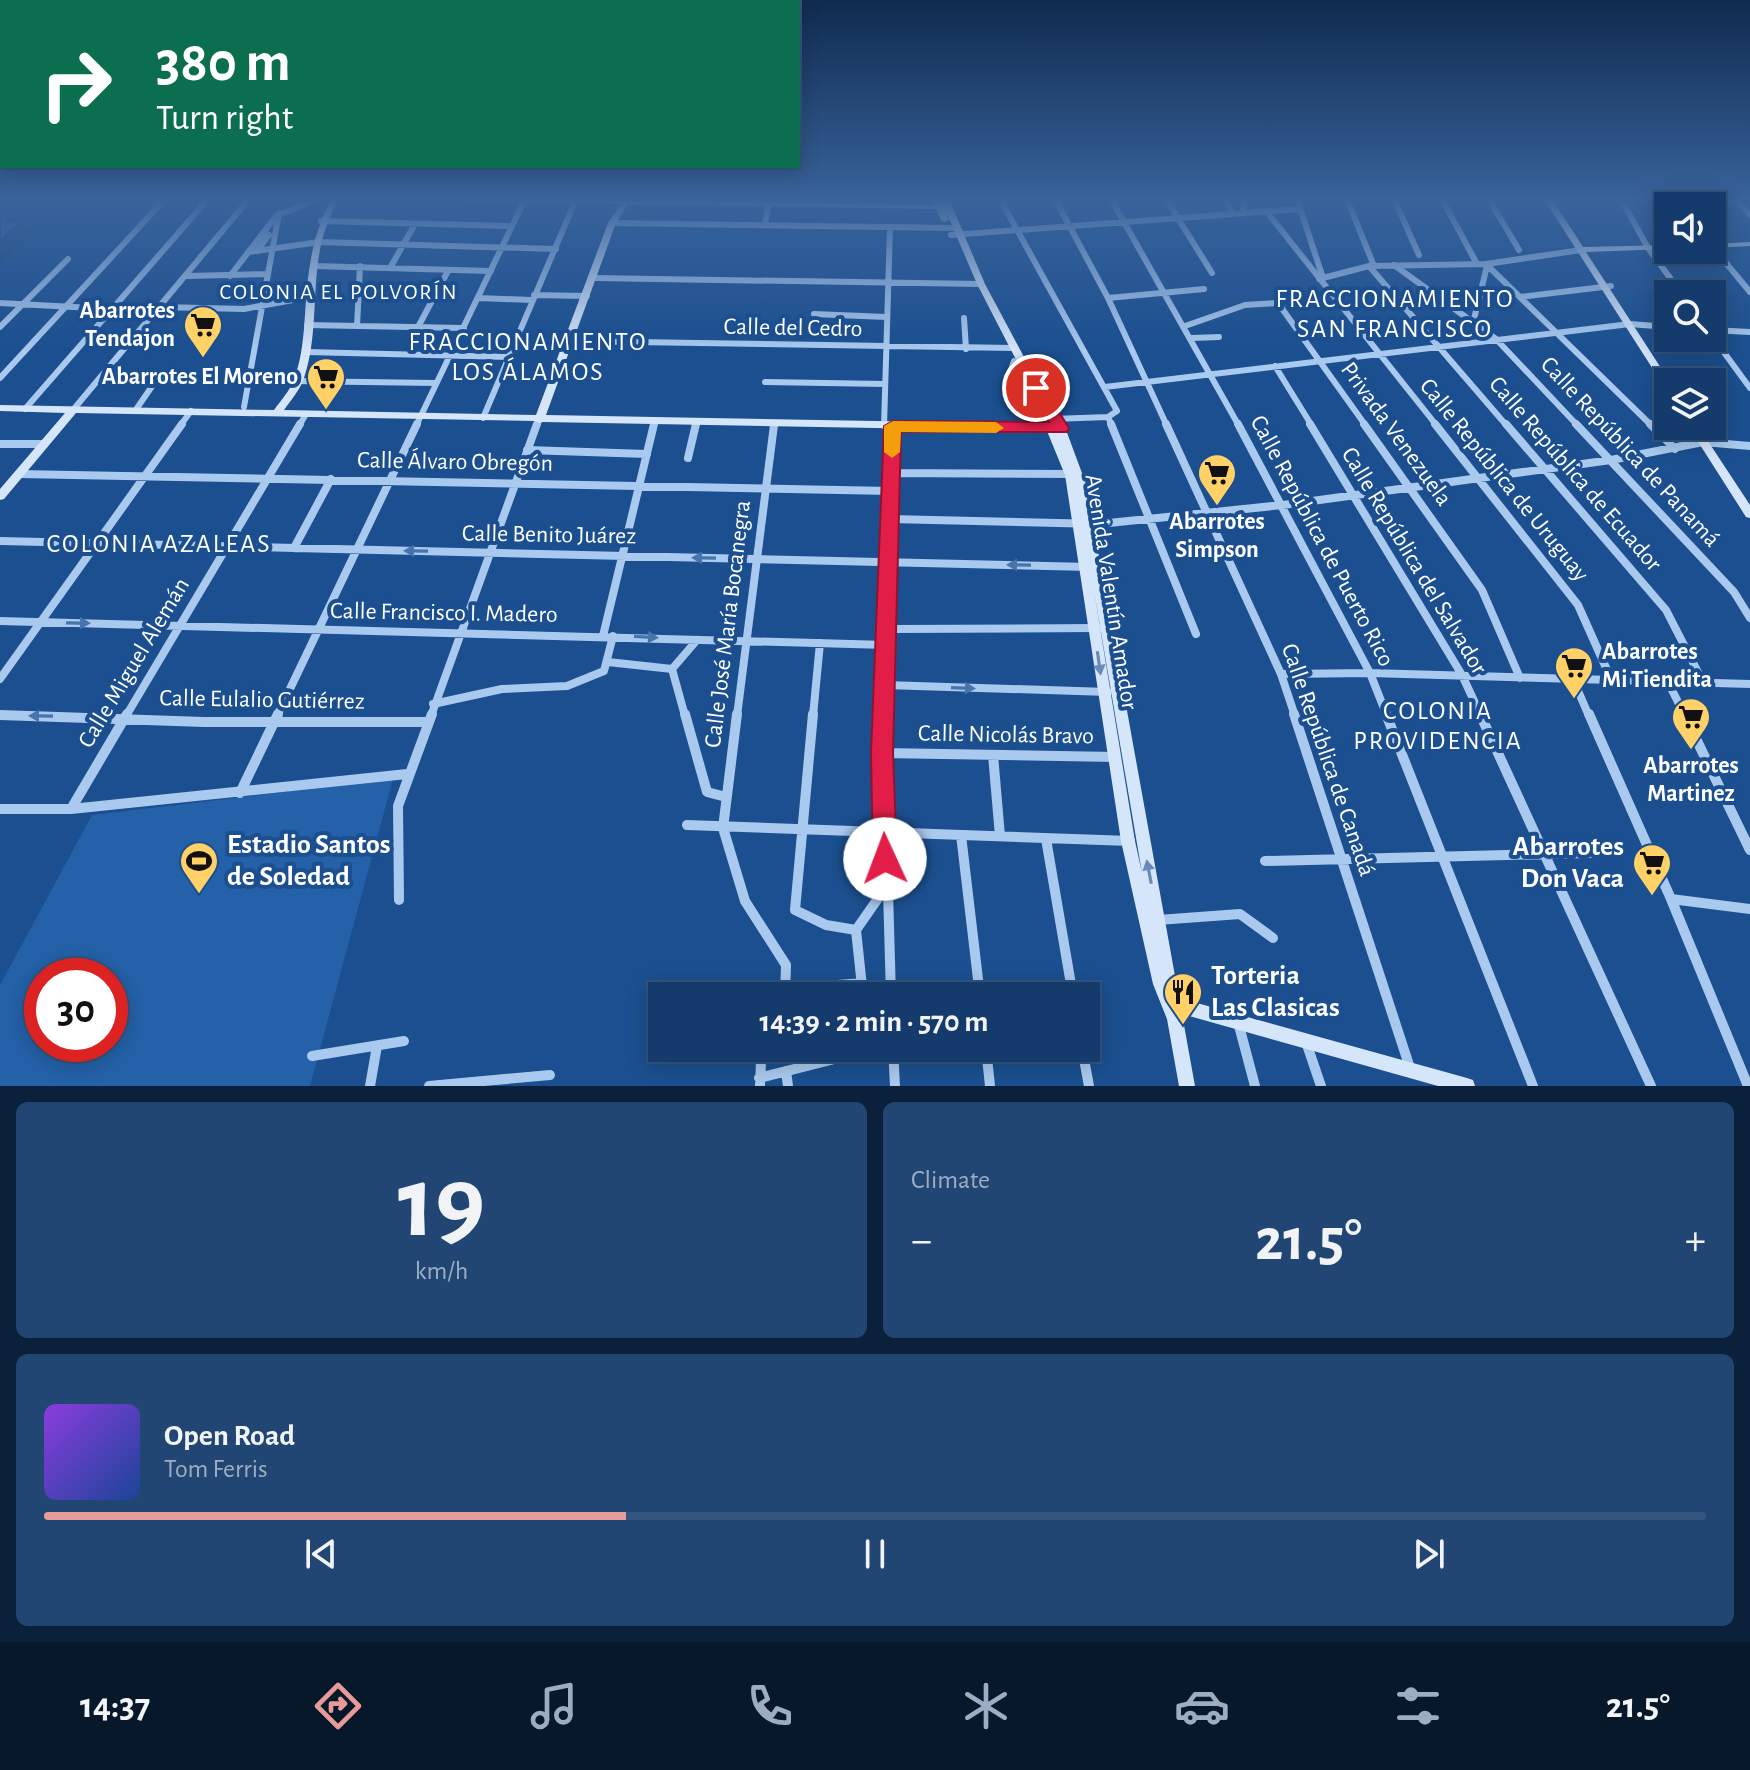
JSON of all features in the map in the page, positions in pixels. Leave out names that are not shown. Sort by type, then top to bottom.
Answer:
[{"type":"main road","points":[[276,414],[299,381],[306,352],[309,297],[318,250]]},
{"type":"main road","points":[[539,420],[603,250]]},
{"type":"main road","name":"Avenida Valentín Amador","points":[[962,250],[1035,401],[1054,424]]},
{"type":"main road","points":[[1583,250],[1593,250]]},
{"type":"main road","points":[[1583,250],[1660,368]]},
{"type":"main road","name":"Avenida Valentín Amador","points":[[1012,353],[1054,424],[1074,474],[1092,567],[1108,628],[1142,840],[1187,1086]]},
{"type":"main road","points":[[0,408],[774,425],[1054,424]]},
{"type":"main road","points":[[0,496],[73,410]]},
{"type":"main road","points":[[1705,440],[1750,514]]},
{"type":"main road","points":[[1707,443],[1750,504]]},
{"type":"main road","name":"Avenida Valentín Amador","points":[[1092,567],[1094,628],[1128,841],[1172,1007]]},
{"type":"main road","points":[[1172,1007],[1238,1022],[1467,1086]]},
{"type":"street","points":[[0,378],[118,250]]},
{"type":"street","points":[[25,409],[163,250]]},
{"type":"street","points":[[73,410],[208,250]]},
{"type":"street","points":[[230,276],[251,250]]},
{"type":"street","points":[[248,252],[264,250]]},
{"type":"street","points":[[244,407],[273,250]]},
{"type":"street","points":[[390,268],[400,250]]},
{"type":"street","points":[[240,793],[501,250]]},
{"type":"street","points":[[483,418],[556,250]]},
{"type":"street","points":[[889,250],[885,384],[891,491],[882,753],[890,982]]},
{"type":"street","points":[[1025,250],[1117,411],[1108,417],[1054,424]]},
{"type":"street","name":"Calle República de Canadá","points":[[1082,250],[1148,382],[1204,513],[1281,674],[1411,1071]]},
{"type":"street","name":"Calle República de Puerto Rico","points":[[1141,250],[1283,505],[1370,673],[1440,857],[1533,1086]]},
{"type":"street","points":[[1198,250],[1212,273]]},
{"type":"street","name":"Calle República de Uruguay","points":[[1298,250],[1578,605],[1611,679]]},
{"type":"street","points":[[1312,250],[1321,278],[1371,266],[1483,265],[1583,250]]},
{"type":"street","name":"Calle República de Ecuador","points":[[1365,250],[1371,266],[1438,347],[1547,469],[1666,610],[1703,682]]},
{"type":"street","points":[[1417,250],[1419,255]]},
{"type":"street","points":[[1473,250],[1483,265],[1520,297],[1675,449]]},
{"type":"street","points":[[1649,250],[1672,280]]},
{"type":"street","points":[[0,327],[68,259]]},
{"type":"street","points":[[1726,263],[1750,292]]},
{"type":"street","name":"Calle República de Panamá","points":[[1394,265],[1496,339],[1734,592],[1750,618]]},
{"type":"street","points":[[1473,323],[1483,265]]},
{"type":"street","points":[[315,266],[491,271]]},
{"type":"street","points":[[357,326],[360,266]]},
{"type":"street","points":[[418,327],[448,271]]},
{"type":"street","points":[[187,276],[267,274]]},
{"type":"street","points":[[594,278],[978,284]]},
{"type":"street","points":[[1520,297],[1608,286]]},
{"type":"street","points":[[1108,298],[1204,289]]},
{"type":"street","points":[[478,298],[587,296]]},
{"type":"street","points":[[161,307],[238,310],[309,297]]},
{"type":"street","name":"Privada Venezuela","points":[[1185,326],[1227,310],[1274,301],[1412,487],[1482,590],[1520,678]]},
{"type":"street","points":[[0,303],[111,309]]},
{"type":"street","points":[[814,314],[887,317]]},
{"type":"street","points":[[964,318],[966,349]]},
{"type":"street","points":[[1105,387],[1555,332],[1633,324],[1654,326]]},
{"type":"street","points":[[307,325],[464,328]]},
{"type":"street","points":[[1726,331],[1750,332]]},
{"type":"street","points":[[1192,338],[1219,337]]},
{"type":"street","name":"Calle del Cedro","points":[[570,341],[966,349],[1012,353]]},
{"type":"street","points":[[306,352],[509,357]]},
{"type":"street","points":[[1724,352],[1750,388]]},
{"type":"street","points":[[1012,353],[1012,397],[1018,402],[1035,401]]},
{"type":"street","name":"Calle República del Salvador","points":[[1275,366],[1462,675],[1651,1086]]},
{"type":"street","points":[[135,411],[157,379],[436,383]]},
{"type":"street","points":[[765,382],[885,384]]},
{"type":"street","points":[[0,679],[191,411]]},
{"type":"street","name":"Calle Miguel Alemán","points":[[71,809],[306,414]]},
{"type":"street","points":[[1108,417],[1196,634]]},
{"type":"street","points":[[399,900],[398,806],[407,774],[539,420]]},
{"type":"street","points":[[433,704],[502,689],[567,686],[604,671],[608,662],[608,636],[623,556],[655,422]]},
{"type":"street","points":[[688,458],[696,423]]},
{"type":"street","name":"Calle José María Bocanegra","points":[[723,828],[744,640],[774,425]]},
{"type":"street","points":[[890,519],[1084,524],[1283,505],[1611,460],[1707,443],[1750,446]]},
{"type":"street","points":[[0,444],[43,444]]},
{"type":"street","points":[[527,450],[647,454]]},
{"type":"street","points":[[891,473],[1074,474]]},
{"type":"street","name":"Calle Álvaro Obregón","points":[[19,474],[145,474],[891,491]]},
{"type":"street","points":[[294,548],[331,479]]},
{"type":"street","name":"Calle Benito Juárez","points":[[0,541],[1092,567]]},
{"type":"street","name":"Calle Francisco I. Madero","points":[[0,621],[887,645]]},
{"type":"street","points":[[888,629],[1108,628]]},
{"type":"street","points":[[672,669],[697,640]]},
{"type":"street","points":[[820,643],[795,910],[826,925],[856,930]]},
{"type":"street","points":[[608,662],[672,669]]},
{"type":"street","points":[[672,669],[707,792],[726,797]]},
{"type":"street","points":[[1281,674],[1572,677],[1750,684]]},
{"type":"street","points":[[1572,677],[1671,899],[1748,1086]]},
{"type":"street","points":[[1667,680],[1750,850]]},
{"type":"street","points":[[885,685],[1118,693]]},
{"type":"street","name":"Calle Eulalio Gutiérrez","points":[[0,715],[204,722],[427,722]]},
{"type":"street","name":"Calle Nicolás Bravo","points":[[882,753],[1129,758]]},
{"type":"street","points":[[993,755],[1000,836]]},
{"type":"street","points":[[0,809],[71,809],[407,774]]},
{"type":"street","points":[[687,825],[1142,840]]},
{"type":"street","points":[[723,828],[745,901],[786,965],[786,982]]},
{"type":"street","points":[[961,835],[978,982]]},
{"type":"street","points":[[1046,839],[1071,982]]},
{"type":"street","points":[[1265,861],[1590,853]]},
{"type":"street","points":[[862,982],[856,930],[886,887]]},
{"type":"street","points":[[1671,899],[1750,909]]},
{"type":"street","points":[[1158,920],[1240,914],[1253,920],[1273,938]]},
{"type":"street","points":[[1238,1022],[1248,1072],[1255,1086]]},
{"type":"street","points":[[312,1056],[404,1041]]},
{"type":"street","points":[[1306,1042],[1321,1086]]},
{"type":"street","points":[[370,1086],[377,1046]]},
{"type":"street","points":[[761,1062],[759,1082],[820,1062]]},
{"type":"street","points":[[894,1062],[895,1086]]},
{"type":"street","points":[[987,1062],[990,1086]]},
{"type":"street","points":[[1085,1062],[1089,1086]]},
{"type":"street","points":[[786,1071],[788,1086]]},
{"type":"street","points":[[429,1086],[499,1083],[550,1075]]},
{"type":"shaded area","name":"Estadio Santos de Soledad","points":[[393,779],[310,1086],[0,1086],[0,985],[92,815]]},
{"type":"slow traffic","points":[[892,452],[893,426],[996,428]]},
{"type":"place","name":"Abarrotes Tendajon","points":[[203,359]]},
{"type":"place","name":"Abarrotes El Moreno","points":[[326,411]]},
{"type":"place","name":"Abarrotes Simpson","points":[[1217,507]]},
{"type":"place","name":"Abarrotes Mi Tiendita","points":[[1574,700]]},
{"type":"place","name":"Abarrotes Martinez","points":[[1691,751]]},
{"type":"place","name":"Estadio Santos de Soledad","points":[[199,895]]},
{"type":"place","name":"Abarrotes Don Vaca","points":[[1652,897]]},
{"type":"place","name":"Torteria Las Clasicas","points":[[1183,1026]]},
{"type":"district","name":"COLONIA EL POLVORÍN","points":[[339,292]]},
{"type":"district","name":"FRACCIONAMIENTO SAN FRANCISCO","points":[[1395,314]]},
{"type":"district","name":"FRACCIONAMIENTO LOS ÁLAMOS","points":[[528,357]]},
{"type":"district","name":"COLONIA AZALEAS","points":[[159,544]]},
{"type":"district","name":"COLONIA PROVIDENCIA","points":[[1438,726]]},
{"type":"route","points":[[885,859],[882,753],[893,426],[1061,428],[1036,388]]}]
